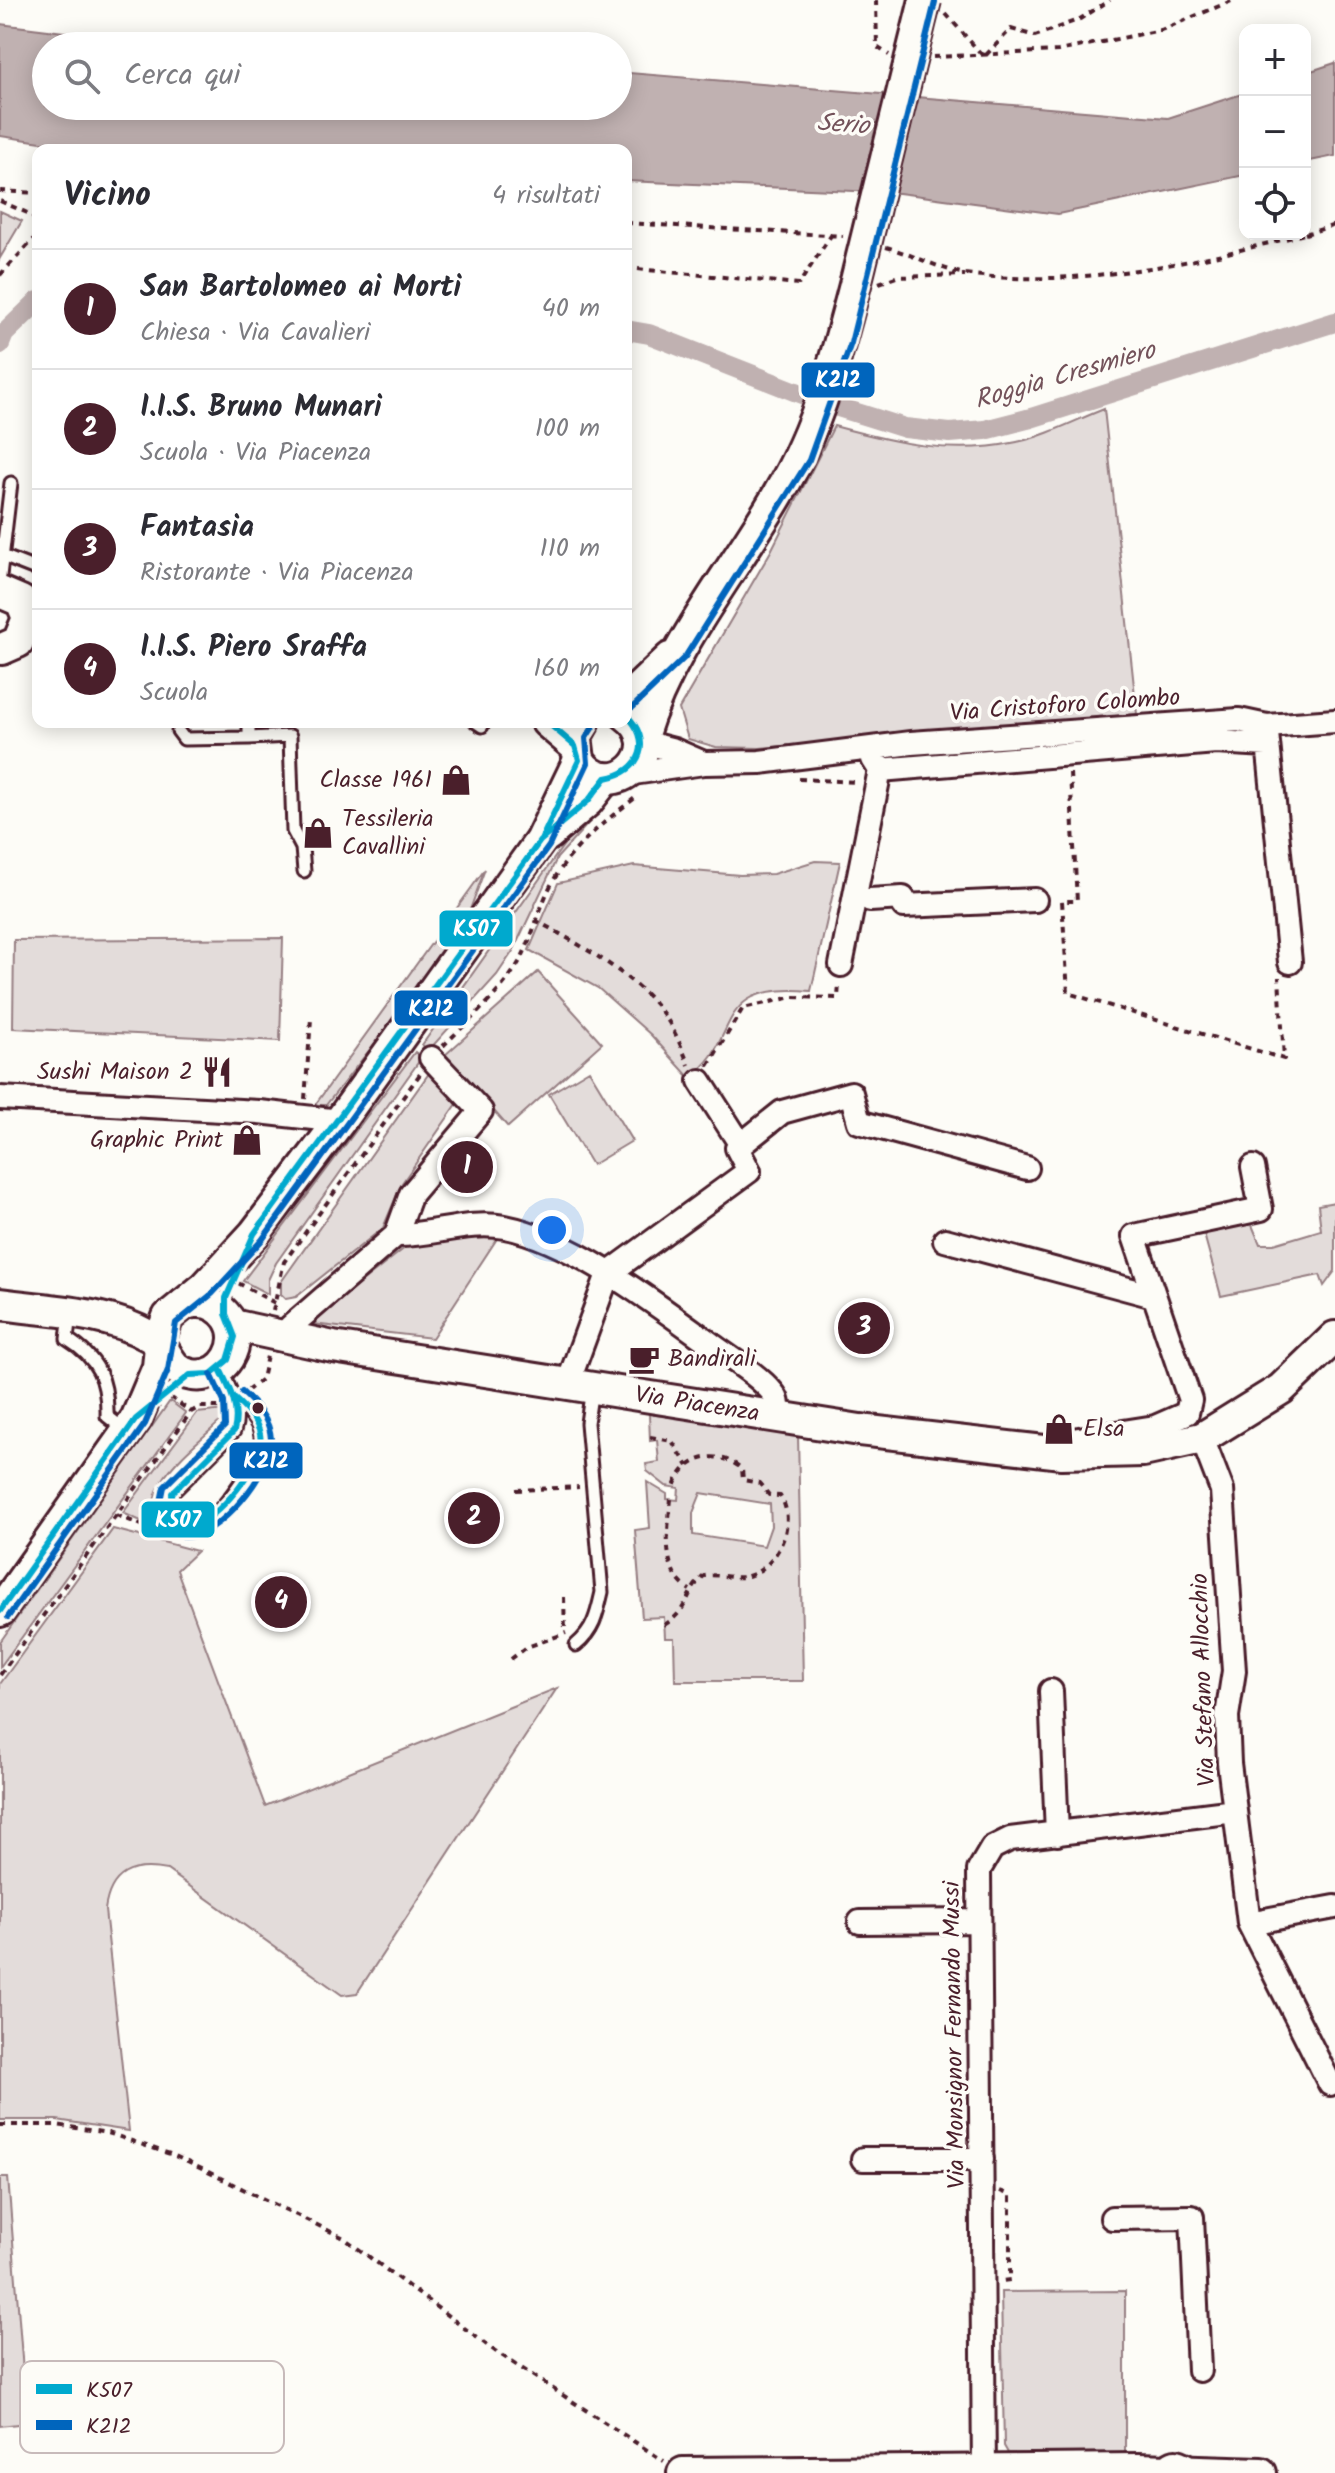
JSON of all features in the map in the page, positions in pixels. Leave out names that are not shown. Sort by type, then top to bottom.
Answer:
[{"type":"main road","points":[[540,841],[588,801],[623,783],[640,758],[637,731],[677,652],[780,492],[812,426],[841,341],[934,6]]},
{"type":"main road","points":[[0,592],[21,601],[32,623]]},
{"type":"main road","points":[[1,649],[32,631]]},
{"type":"main road","points":[[632,694],[677,652]]},
{"type":"main road","points":[[556,728],[579,743],[590,773],[623,783]]},
{"type":"main road","points":[[0,1611],[131,1425],[158,1367],[163,1326],[254,1234],[340,1121],[540,841],[579,743]]},
{"type":"main road","points":[[0,1304],[84,1316],[148,1334],[162,1347],[172,1366],[190,1375],[200,1376],[224,1364],[233,1349],[229,1320],[233,1281],[254,1234]]},
{"type":"main road","points":[[84,1316],[205,1302],[229,1320]]},
{"type":"main road","name":"Via Piacenza","points":[[229,1320],[333,1347],[860,1430],[1062,1453],[1143,1451],[1202,1438],[1281,1389],[1335,1337]]},
{"type":"main road","name":"Via Piacenza","points":[[224,1364],[247,1352],[275,1330]]},
{"type":"main road","points":[[131,1425],[190,1375]]},
{"type":"main road","points":[[684,2473],[1261,2473]]},
{"type":"street","name":"Via Cristoforo Colombo","points":[[623,783],[704,763],[760,762],[866,748],[1239,720],[1267,735]]},
{"type":"street","name":"Via Cristoforo Colombo","points":[[880,770],[1216,742],[1335,721]]},
{"type":"street","name":"Via Cristoforo Colombo","points":[[637,731],[704,763]]},
{"type":"street","points":[[1267,735],[1290,962]]},
{"type":"street","points":[[841,965],[880,770],[866,748]]},
{"type":"street","points":[[870,900],[903,898],[904,906],[1035,900]]},
{"type":"street","points":[[275,1330],[290,1327],[396,1235],[411,1194],[481,1111],[431,1058]]},
{"type":"street","points":[[700,1081],[741,1145]]},
{"type":"street","points":[[580,1385],[608,1274],[749,1171],[737,1148],[782,1112],[851,1093],[859,1122],[1027,1168]]},
{"type":"street","points":[[0,1098],[340,1121]]},
{"type":"street","points":[[1062,1453],[1072,1440],[1155,1427],[1187,1413],[1190,1400],[1134,1236],[1261,1209],[1253,1167]]},
{"type":"street","points":[[396,1235],[414,1236],[461,1226],[503,1226],[542,1238],[608,1274],[751,1374],[775,1394],[778,1415]]},
{"type":"street","points":[[945,1240],[1154,1296]]},
{"type":"street","name":"Via Stefano Allocchio","points":[[1202,1438],[1222,1490],[1234,1671],[1227,1716],[1229,1763],[1249,1923],[1333,2090]]},
{"type":"street","points":[[1051,1691],[1057,1834]]},
{"type":"street","name":"Via Monsignor Fernando Mussi","points":[[984,2471],[979,1870],[992,1848],[1010,1839],[1235,1811]]},
{"type":"street","points":[[1249,1923],[1335,1907]]},
{"type":"street","points":[[860,1922],[978,1921]]},
{"type":"street","points":[[863,2159],[982,2159]]},
{"type":"street","points":[[1112,2218],[1192,2217],[1199,2370]]},
{"type":"lane","points":[[0,576],[5,557],[11,483]]},
{"type":"lane","points":[[5,557],[32,566]]},
{"type":"lane","points":[[249,728],[249,738]]},
{"type":"lane","points":[[178,731],[184,739],[290,736],[293,831],[302,848],[304,871]]},
{"type":"lane","points":[[84,1316],[67,1339],[88,1352],[108,1390],[107,1416],[131,1425]]},
{"type":"lane","points":[[224,1364],[238,1414],[234,1431],[172,1493],[172,1514],[178,1524],[187,1528],[199,1527],[215,1515],[259,1455],[262,1445],[256,1418],[235,1399]]},
{"type":"lane","points":[[576,1645],[587,1635],[596,1618],[602,1592],[587,1423],[580,1385]]},
{"type":"path","points":[[876,0],[877,47],[891,56]]},
{"type":"path","points":[[984,57],[1011,29],[1035,36],[1080,19],[1110,0]]},
{"type":"path","points":[[984,57],[1058,51],[1161,30],[1234,0]]},
{"type":"path","points":[[934,6],[984,57]]},
{"type":"path","points":[[0,191],[32,193]]},
{"type":"path","points":[[0,201],[32,215]]},
{"type":"path","points":[[632,223],[832,234],[852,238]]},
{"type":"path","points":[[1311,232],[1335,225]]},
{"type":"path","points":[[632,269],[799,284],[832,234]]},
{"type":"path","points":[[856,281],[971,275],[1093,274],[1214,258],[1282,240]]},
{"type":"path","points":[[0,275],[32,241]]},
{"type":"path","points":[[882,246],[971,275]]},
{"type":"path","points":[[1068,755],[1077,901],[1062,901],[1068,993],[1284,1059],[1279,975],[1290,962]]},
{"type":"path","points":[[0,1675],[191,1412],[200,1407],[221,1408],[262,1379],[275,1330],[284,1262],[431,1058],[505,982],[522,957],[550,887],[623,783]]},
{"type":"path","points":[[535,920],[584,948],[634,985],[665,1015],[700,1081]]},
{"type":"path","points":[[700,1081],[743,1008],[793,997],[838,998],[841,965]]},
{"type":"path","points":[[304,1117],[311,1019]]},
{"type":"path","points":[[233,1281],[275,1330]]},
{"type":"path","points":[[650,1437],[672,1441],[688,1466]]},
{"type":"path","points":[[664,1625],[684,1610],[690,1590],[704,1576],[746,1577],[766,1566],[782,1545],[786,1518],[785,1504],[780,1496],[769,1495],[759,1483],[743,1480],[742,1469],[732,1460],[716,1456],[688,1466],[674,1487]]},
{"type":"path","points":[[516,1490],[593,1486]]},
{"type":"path","points":[[671,1499],[671,1566],[676,1579],[690,1590]]},
{"type":"path","points":[[116,1515],[172,1537],[187,1528]]},
{"type":"path","points":[[564,1597],[565,1633]]},
{"type":"path","points":[[511,1659],[527,1647],[565,1633],[587,1635]]},
{"type":"path","points":[[0,2125],[57,2125],[121,2137],[173,2155],[344,2238],[495,2351],[684,2473]]},
{"type":"path","points":[[995,2183],[1010,2195],[1010,2280],[998,2285]]},
{"type":"shaded area","points":[[0,211],[22,221],[0,258]]},
{"type":"shaded area","points":[[1104,409],[1137,714],[760,748],[716,747],[688,739],[679,709],[771,551],[834,426],[925,446],[970,448],[1028,439]]},
{"type":"shaded area","points":[[589,809],[595,816],[557,858],[513,951],[497,975],[429,1050],[422,1045]]},
{"type":"shaded area","points":[[815,861],[840,862],[811,991],[778,990],[756,995],[741,1005],[706,1063],[689,1077],[651,1035],[598,988],[529,950],[558,883],[634,866],[740,875],[773,874]]},
{"type":"shaded area","points":[[485,869],[468,915],[420,986],[326,1105],[315,1105]]},
{"type":"shaded area","points":[[283,938],[280,1041],[13,1028],[14,940]]},
{"type":"shaded area","points":[[538,972],[602,1043],[508,1127],[445,1055]]},
{"type":"shaded area","points":[[415,1052],[422,1057],[276,1263],[268,1280],[268,1294],[243,1281]]},
{"type":"shaded area","points":[[432,1069],[457,1104],[402,1183],[383,1228],[296,1297],[286,1299],[281,1294],[281,1282]]},
{"type":"shaded area","points":[[589,1070],[632,1141],[592,1165],[549,1094]]},
{"type":"shaded area","points":[[1335,1202],[1335,1271],[1324,1286],[1320,1275],[1221,1296],[1202,1227],[1249,1218],[1260,1244],[1274,1244],[1321,1230],[1318,1205]]},
{"type":"shaded area","points":[[472,1235],[498,1237],[432,1338],[313,1324],[411,1243]]},
{"type":"shaded area","points":[[170,1401],[186,1413],[0,1667],[0,1642]]},
{"type":"shaded area","points":[[225,1410],[225,1417],[183,1456],[159,1487],[154,1503],[157,1519],[170,1534],[123,1513],[197,1413]]},
{"type":"shaded area","points":[[649,1414],[798,1435],[803,1681],[675,1681],[674,1638],[665,1638],[664,1617],[642,1618],[635,1530],[650,1528],[647,1482],[667,1494],[667,1499],[678,1500],[679,1488],[666,1486],[647,1471],[646,1464],[659,1462],[657,1440],[650,1441]],"holes":[[[701,1493],[770,1504],[771,1526],[764,1546],[693,1535],[693,1513]]]},
{"type":"shaded area","points":[[113,1529],[197,1551],[177,1570],[265,1806],[557,1688],[357,1993],[342,1995],[167,1870],[143,1868],[118,1879],[112,1887],[105,1910],[129,2131],[57,2120],[0,2120],[0,1684]]},
{"type":"shaded area","points":[[0,2177],[8,2177],[22,2361],[20,2424],[0,2426]]},
{"type":"shaded area","points":[[1125,2291],[1125,2454],[1008,2453],[1004,2446],[1001,2292]]},
{"type":"water","name":"Serio","points":[[0,24],[64,32],[32,32],[32,120],[632,120],[632,73],[1168,118],[1239,95],[1239,176],[1058,214],[899,193],[632,181],[632,144],[54,144],[0,136]]},
{"type":"water","points":[[1335,63],[1335,156],[1311,161],[1311,96],[1311,71]]},
{"type":"waterway","name":"Roggia Cresmiero","points":[[0,344],[4,334],[32,307]]},
{"type":"waterway","name":"Roggia Cresmiero","points":[[632,331],[649,334],[822,402],[905,428],[950,433],[985,430],[1031,418],[1335,322]]},
{"type":"transit line","name":"K212","points":[[633,707],[685,657],[809,460],[851,343],[935,2]]},
{"type":"transit line","name":"K507","points":[[0,1611],[136,1419],[190,1375],[211,1374],[228,1360],[235,1337],[226,1314],[226,1298],[254,1234],[540,841],[588,801],[606,778],[618,775],[635,762],[641,744],[632,722]]},
{"type":"transit line","name":"K507","points":[[542,838],[579,760],[575,746],[554,728]]},
{"type":"transit line","name":"K212","points":[[8,1617],[145,1424],[168,1370],[176,1323],[212,1294],[262,1240],[549,846],[588,763],[586,738],[592,728]]},
{"type":"transit line","name":"K507","points":[[220,1369],[235,1407],[236,1423],[234,1431],[172,1493],[173,1516],[189,1528],[212,1515],[237,1490],[260,1446],[256,1424],[235,1399]]},
{"type":"transit line","name":"K212","points":[[211,1374],[224,1402],[225,1426],[164,1487],[160,1506],[167,1525],[185,1537],[213,1527],[228,1515],[263,1468],[269,1452],[270,1432],[261,1413],[242,1392]]},
{"type":"place","name":"Classe 1961","points":[[456,780]]},
{"type":"place","name":"Tessileria Cavallini","points":[[318,833]]},
{"type":"place","name":"Sushi Maison 2","points":[[217,1072]]},
{"type":"place","name":"Graphic Print","points":[[247,1140]]},
{"type":"place","name":"San Bartolomeo ai Morti","points":[[467,1167]]},
{"type":"place","name":"Fantasia","points":[[864,1328]]},
{"type":"place","name":"Bandirali","points":[[644,1359]]},
{"type":"place","name":"Elsa","points":[[1059,1429]]},
{"type":"place","name":"I.I.S. Bruno Munari","points":[[474,1518]]},
{"type":"place","name":"I.I.S. Piero Sraffa","points":[[281,1602]]}]
